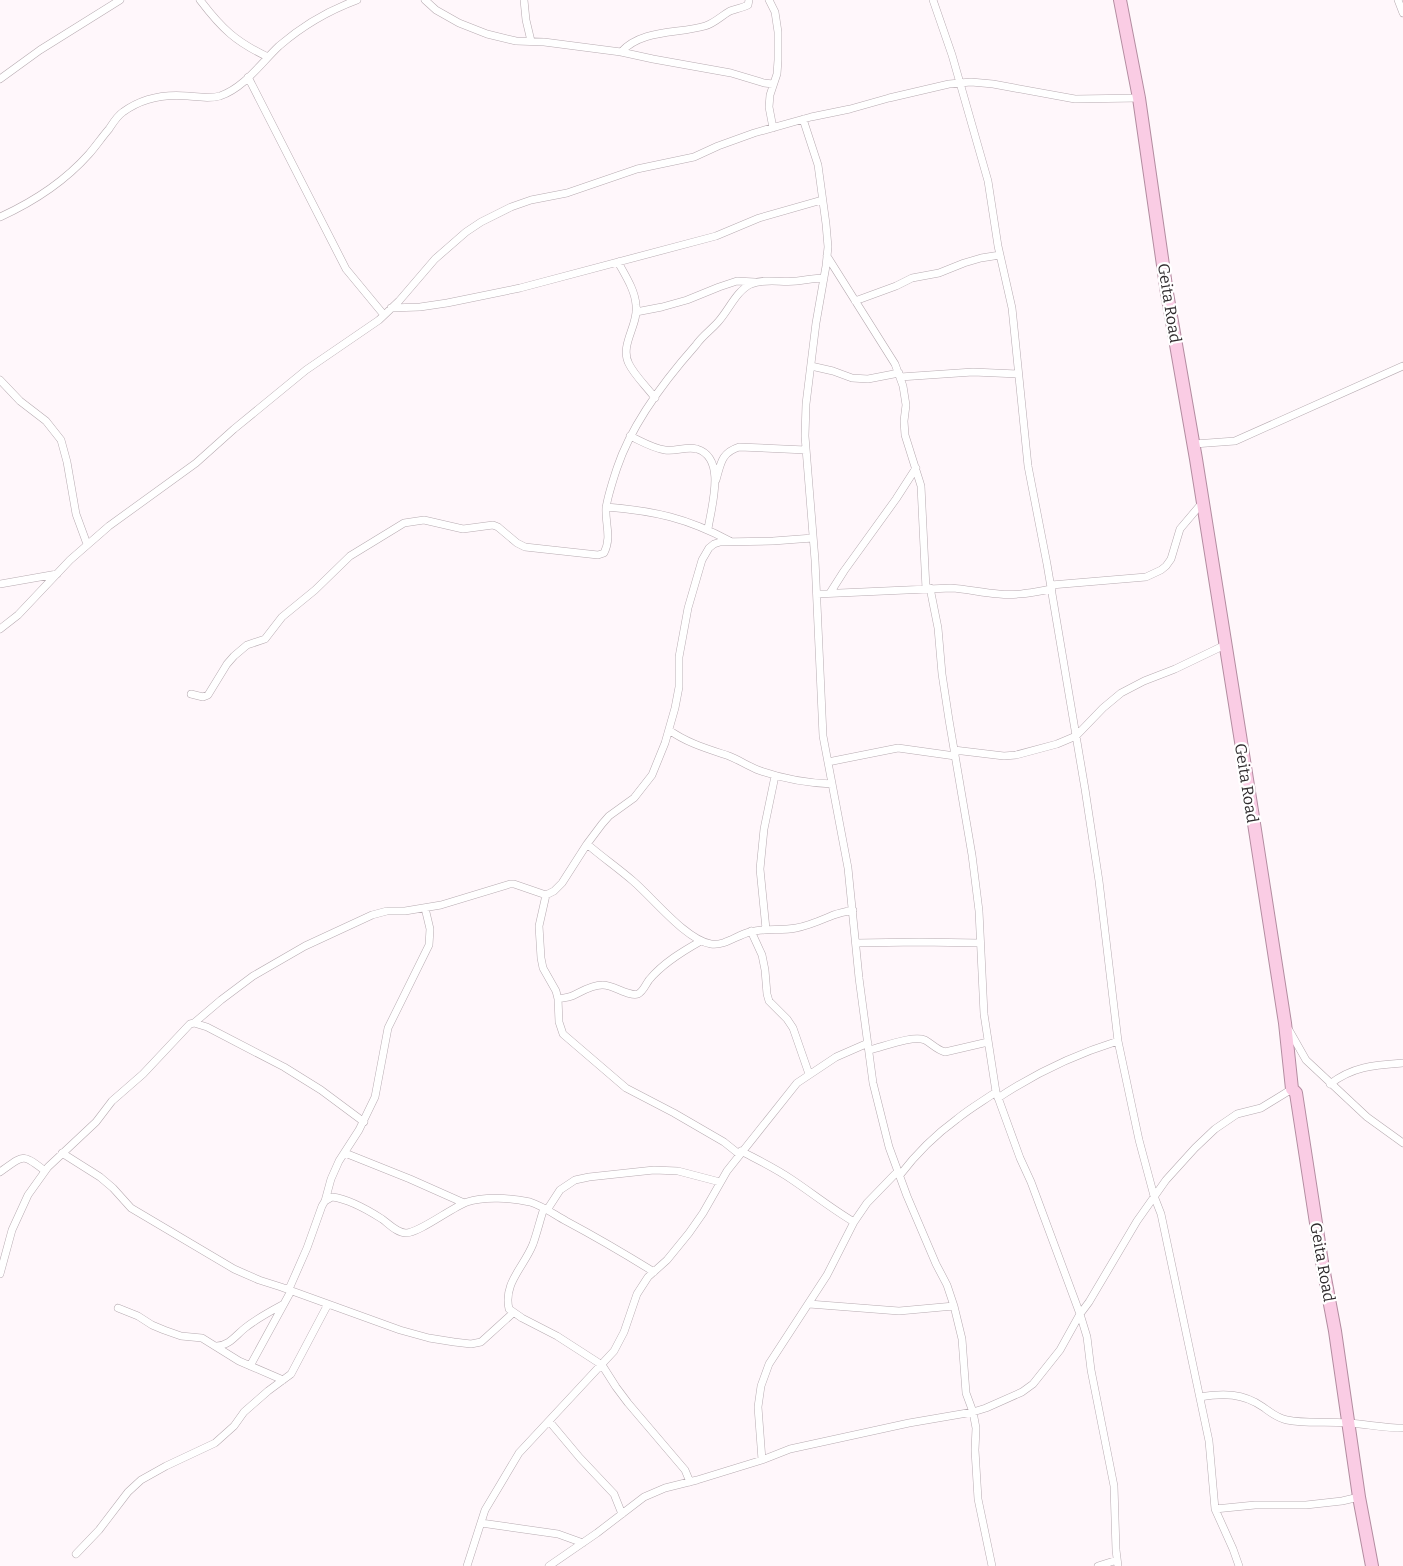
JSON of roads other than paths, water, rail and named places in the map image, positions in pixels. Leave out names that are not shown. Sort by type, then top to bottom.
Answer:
[{"type":"highway","name":"Geita Road","points":[[1120,0],[1139,98],[1167,293],[1194,444],[1285,1023],[1292,1089],[1296,1094],[1371,1566]]},
{"type":"street","points":[[0,79],[40,50],[120,0]]},
{"type":"street","points":[[200,0],[217,22],[232,36],[268,57]]},
{"type":"street","points":[[0,217],[42,194],[74,169],[120,114],[128,108],[156,97],[205,99],[221,96],[237,87],[280,45],[310,24],[357,0]]},
{"type":"street","points":[[424,0],[436,10],[476,30],[516,41],[621,52],[731,73],[773,84]]},
{"type":"street","points":[[524,0],[531,41]]},
{"type":"street","points":[[621,52],[633,41],[644,37],[714,22],[730,11],[748,5],[749,0]]},
{"type":"street","points":[[769,0],[775,12],[778,32],[777,74],[769,107],[772,128]]},
{"type":"street","points":[[933,0],[961,83],[988,181],[1000,255],[1012,308],[1028,466],[1077,736],[1099,881],[1118,1041],[1139,1140],[1161,1214],[1200,1397],[1209,1441],[1215,1509],[1239,1566]]},
{"type":"street","points":[[1398,0],[1403,13]]},
{"type":"street","points":[[248,77],[346,269],[384,315]]},
{"type":"street","points":[[0,629],[18,615],[87,544],[196,463],[306,370],[384,315],[435,259],[457,239],[481,222],[511,207],[531,200],[567,193],[637,169],[694,157],[718,146],[803,119],[949,84],[993,84],[1075,99],[1139,98]]},
{"type":"street","points":[[803,119],[818,165],[826,224],[827,256],[806,404],[805,436],[817,594],[822,725],[848,868],[873,1083],[889,1147],[907,1196],[947,1285],[954,1306],[962,1339],[966,1393],[976,1428],[978,1499],[992,1566]]},
{"type":"street","points":[[391,308],[420,308],[477,298],[716,236],[759,218],[822,200]]},
{"type":"street","points":[[855,301],[912,278],[939,273],[964,263],[1000,255]]},
{"type":"street","points":[[827,256],[896,364],[903,386],[906,405],[905,435],[921,486],[928,588],[938,628],[942,674],[972,855],[979,911],[984,1014],[997,1095],[1087,1337],[1091,1370],[1114,1486],[1117,1563],[1098,1566]]},
{"type":"street","points":[[618,262],[632,288],[636,306],[625,350],[628,363],[655,398]]},
{"type":"street","points":[[191,694],[203,697],[208,695],[234,656],[248,645],[265,639],[282,617],[315,590],[350,556],[404,524],[424,520],[463,529],[493,525],[525,547],[598,555],[604,553],[609,532],[606,507],[630,436],[640,418],[697,343],[719,321],[743,290],[751,284],[766,280],[796,281],[824,278]]},
{"type":"street","points":[[636,312],[663,307],[737,281],[760,282]]},
{"type":"street","points":[[811,366],[852,378],[867,379],[899,375],[973,372],[1018,374]]},
{"type":"street","points":[[1194,444],[1235,441],[1403,366]]},
{"type":"street","points":[[0,380],[46,421],[61,440],[76,514],[87,544]]},
{"type":"street","points":[[630,436],[663,450],[694,448],[702,451],[713,466],[716,482]]},
{"type":"street","points":[[708,529],[721,462],[730,450],[739,447],[806,450]]},
{"type":"street","points":[[830,593],[916,468]]},
{"type":"street","points":[[817,594],[928,588],[1018,594],[1051,587],[1146,577],[1166,566],[1171,559],[1180,529],[1203,502]]},
{"type":"street","points":[[606,507],[654,512],[683,519],[733,542]]},
{"type":"street","points":[[0,1274],[12,1230],[28,1194],[45,1171],[96,1122],[112,1101],[142,1074],[190,1024],[253,976],[305,946],[372,915],[387,911],[405,911],[441,905],[510,884],[546,895],[554,891],[609,816],[634,798],[645,786],[659,759],[669,730],[679,687],[679,657],[688,608],[702,560],[709,548],[714,543],[720,542],[813,538]]},
{"type":"street","points":[[0,584],[57,574]]},
{"type":"street","points":[[828,762],[898,748],[1004,756],[1057,744],[1077,736],[1103,708],[1121,693],[1225,645]]},
{"type":"street","points":[[669,730],[698,746],[775,776],[801,782],[832,784]]},
{"type":"street","points":[[765,929],[760,869],[764,829],[775,776]]},
{"type":"street","points":[[587,844],[701,941],[717,944],[739,934],[765,929],[795,928],[853,910]]},
{"type":"street","points":[[546,895],[539,927],[541,958],[543,968],[556,991],[559,1022],[563,1034],[626,1088],[674,1113],[740,1153],[784,1174],[854,1222]]},
{"type":"street","points":[[250,1366],[284,1305],[339,1161],[375,1097],[388,1028],[429,945],[430,929],[425,908]]},
{"type":"street","points":[[751,931],[762,955],[769,1001],[787,1018],[793,1028],[809,1074]]},
{"type":"street","points":[[558,999],[570,997],[587,988],[602,984],[638,994],[667,963],[701,941]]},
{"type":"street","points":[[856,943],[980,943]]},
{"type":"street","points":[[194,1023],[207,1027],[284,1067],[321,1090],[363,1122]]},
{"type":"street","points":[[1285,1023],[1306,1060],[1368,1117],[1403,1143]]},
{"type":"street","points":[[467,1566],[485,1510],[519,1453],[614,1351],[624,1332],[637,1294],[648,1277],[667,1260],[703,1213],[720,1182],[740,1153],[766,1124],[797,1083],[836,1058],[869,1047],[913,1039],[926,1041],[939,1051],[945,1052],[988,1042]]},
{"type":"street","points":[[762,1460],[758,1407],[761,1386],[769,1364],[827,1275],[854,1222],[867,1203],[957,1119],[1047,1069],[1090,1050],[1118,1041]]},
{"type":"street","points":[[1330,1084],[1341,1075],[1354,1070],[1375,1065],[1403,1063]]},
{"type":"street","points":[[549,1566],[644,1497],[664,1488],[762,1460],[790,1449],[909,1423],[973,1412],[1022,1392],[1033,1384],[1060,1350],[1137,1221],[1166,1180],[1215,1129],[1237,1114],[1261,1108],[1292,1089]]},
{"type":"street","points":[[62,1153],[113,1188],[131,1208],[170,1233],[234,1269],[259,1280],[372,1318],[400,1330],[429,1338],[471,1344],[481,1342],[513,1313]]},
{"type":"street","points":[[345,1153],[464,1203]]},
{"type":"street","points":[[0,1172],[19,1159],[25,1158],[33,1161],[45,1171]]},
{"type":"street","points":[[690,1482],[685,1470],[628,1403],[602,1365],[557,1336],[513,1313],[509,1310],[507,1302],[510,1284],[528,1256],[546,1209],[560,1190],[575,1180],[654,1170],[678,1171],[720,1182]]},
{"type":"street","points":[[325,1201],[332,1197],[348,1201],[380,1218],[398,1231],[406,1233],[414,1231],[454,1207],[484,1198],[531,1203],[546,1209],[654,1272]]},
{"type":"street","points":[[76,1554],[99,1530],[128,1492],[141,1480],[215,1443],[234,1426],[244,1412],[291,1374],[328,1304]]},
{"type":"street","points":[[809,1304],[899,1311],[954,1306]]},
{"type":"street","points":[[217,1346],[227,1344],[269,1312],[284,1305]]},
{"type":"street","points":[[118,1308],[164,1330],[181,1336],[202,1338],[250,1366],[283,1380]]},
{"type":"street","points":[[1200,1397],[1217,1394],[1241,1396],[1254,1401],[1279,1418],[1300,1422],[1349,1423],[1403,1428]]},
{"type":"street","points":[[549,1421],[614,1494],[622,1514]]},
{"type":"street","points":[[1215,1509],[1256,1505],[1306,1505],[1359,1497]]},
{"type":"street","points":[[481,1523],[558,1534],[583,1543]]}]
